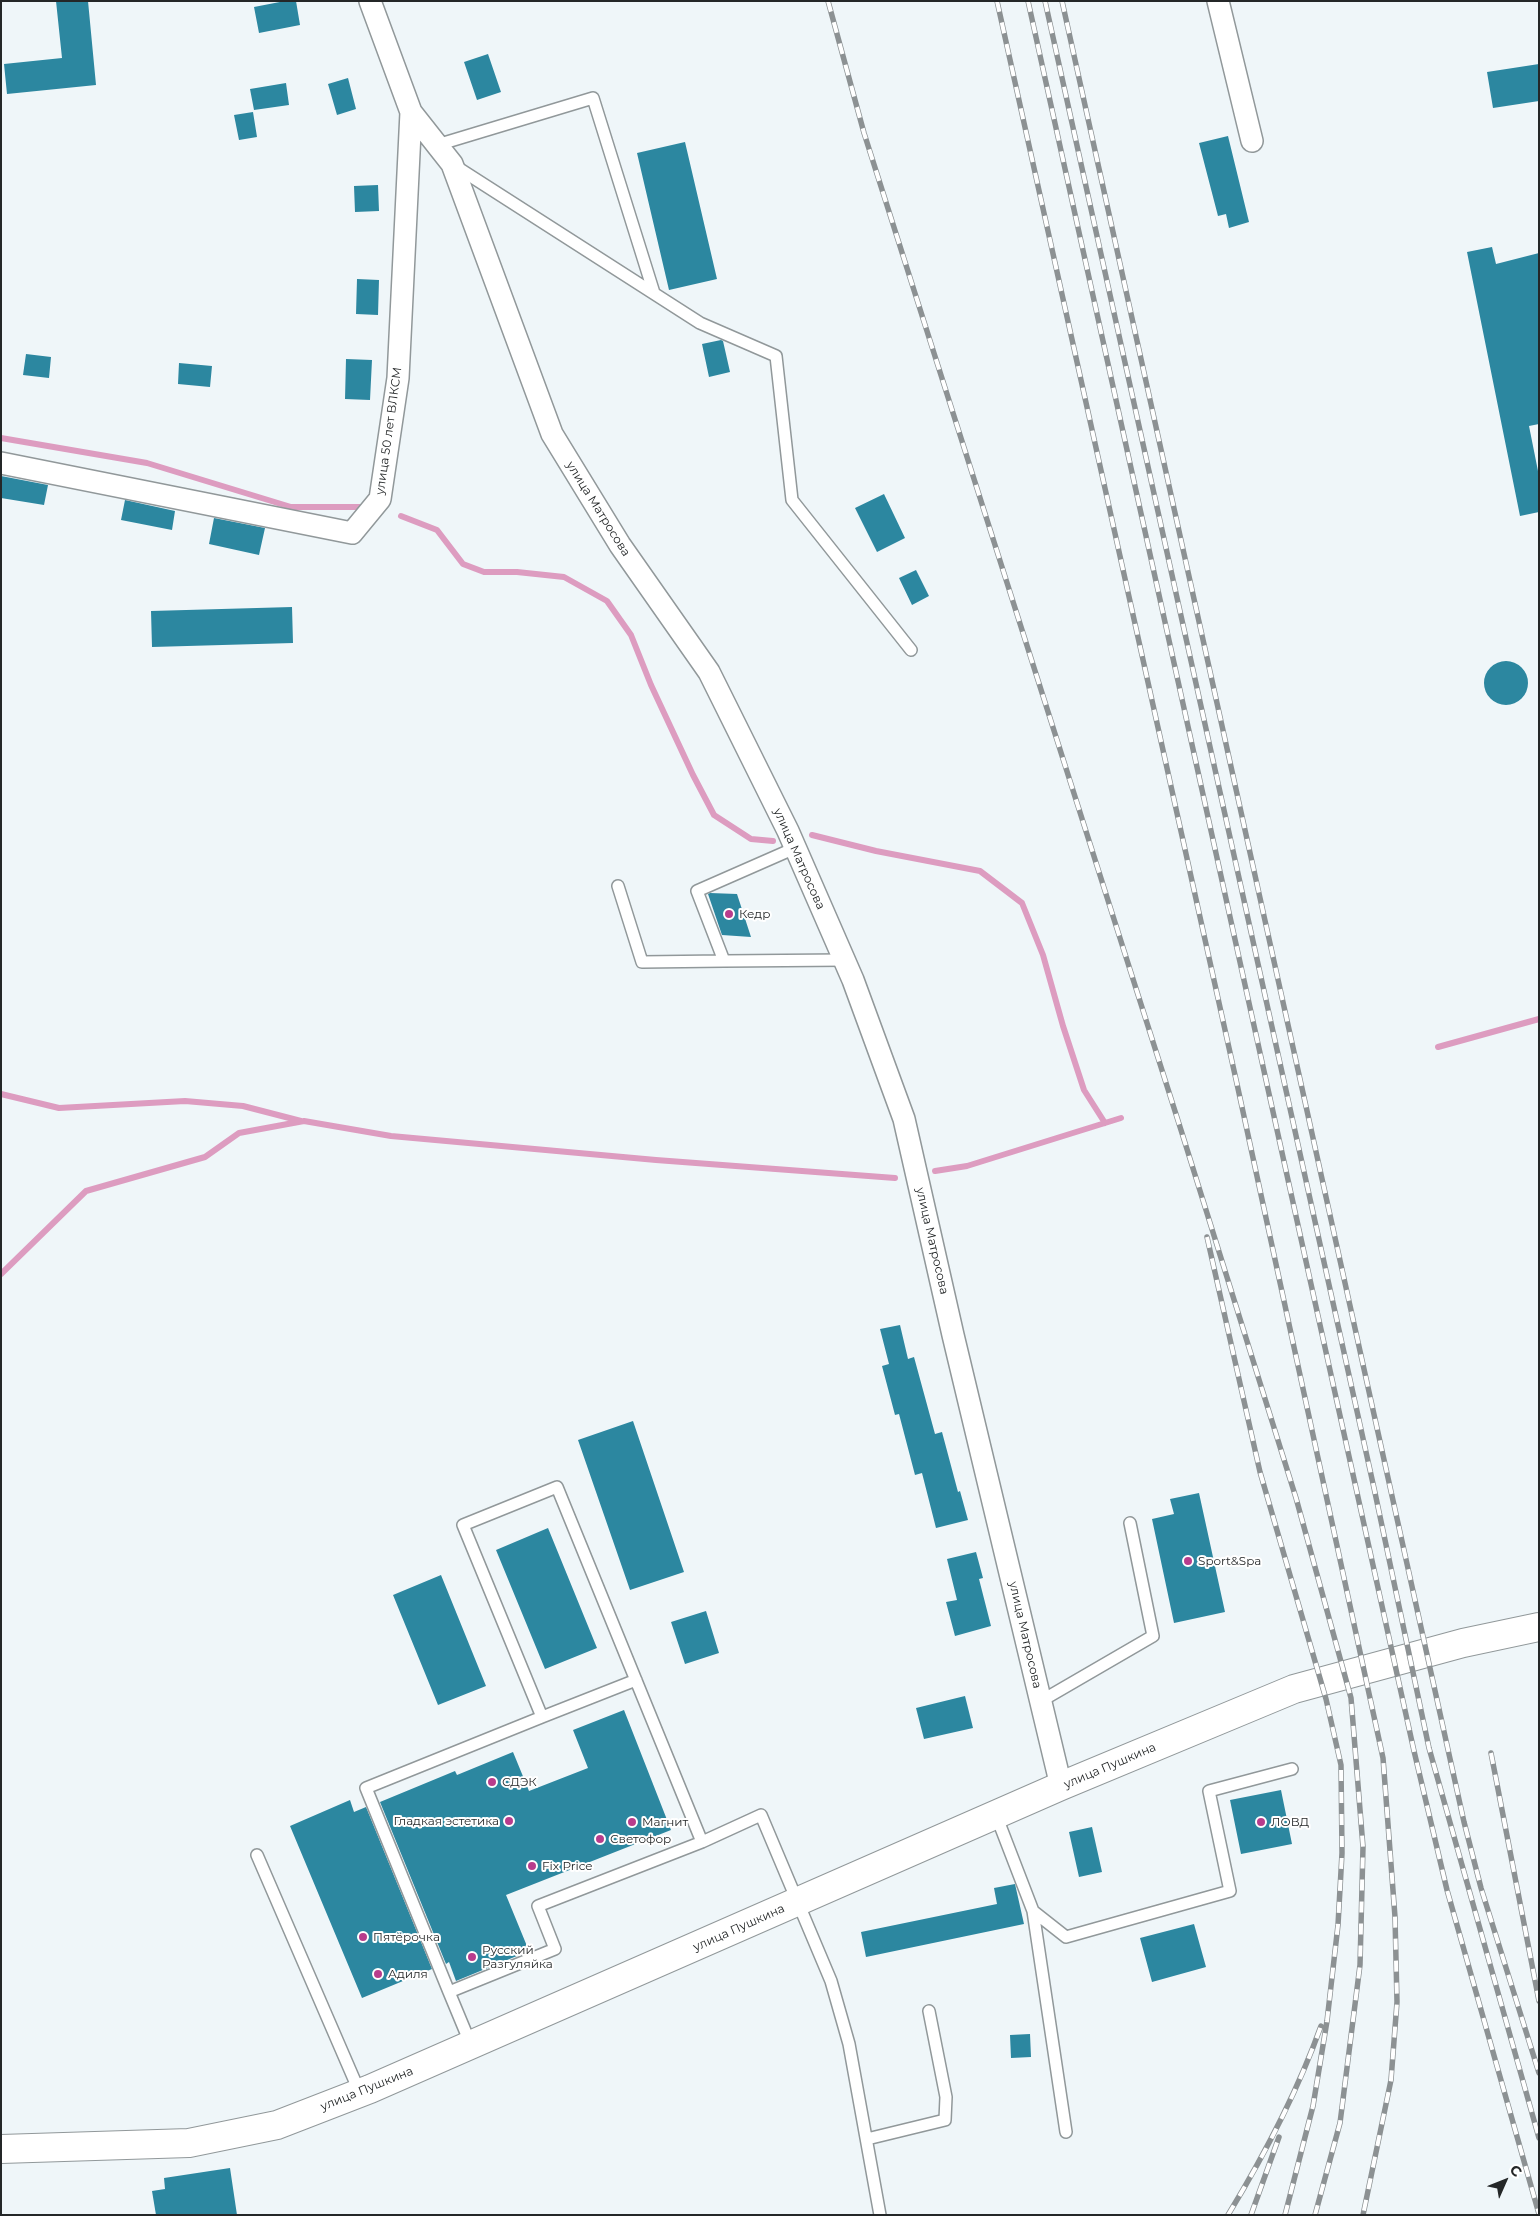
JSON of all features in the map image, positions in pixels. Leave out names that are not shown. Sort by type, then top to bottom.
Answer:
[{"type":"main road","name":"улица Пушкина","points":[[1,2149],[189,2143],[232,2136],[277,2125],[360,2093],[1061,1786],[1294,1689],[1463,1643],[1539,1627]]},
{"type":"street","name":"улица Матросова","points":[[370,1],[411,112],[452,164],[552,434],[620,546],[710,672],[795,848],[844,960],[904,1119],[1061,1786]]},
{"type":"street","points":[[1218,1],[1252,141]]},
{"type":"street","name":"улица 50 лет ВЛКСМ","points":[[1,464],[352,533],[380,499],[398,378],[411,112]]},
{"type":"lane","points":[[437,145],[593,98],[654,293]]},
{"type":"lane","points":[[452,164],[700,322],[776,356],[792,500],[911,650]]},
{"type":"lane","points":[[724,961],[697,891],[795,848]]},
{"type":"lane","points":[[618,886],[642,962],[844,960]]},
{"type":"lane","points":[[542,1717],[463,1525],[557,1487],[702,1842]]},
{"type":"lane","points":[[1041,1701],[1153,1636],[1130,1523]]},
{"type":"lane","points":[[471,2045],[366,1788],[636,1680]]},
{"type":"lane","points":[[1033,1911],[1066,1937],[1230,1891],[1209,1791],[1292,1770]]},
{"type":"lane","points":[[449,1992],[555,1949],[538,1906],[702,1842],[761,1815],[831,1981],[849,2044],[880,2215]]},
{"type":"lane","points":[[996,1815],[1033,1911],[1066,2132]]},
{"type":"lane","points":[[257,1854],[360,2093]]},
{"type":"lane","points":[[867,2138],[945,2120],[946,2096],[929,2011]]},
{"type":"building","points":[[56,1],[88,1],[96,85],[7,94],[4,64],[62,58]]},
{"type":"building","points":[[285,1],[296,1],[300,25],[259,33],[254,7]]},
{"type":"building","points":[[488,54],[501,92],[477,100],[464,62]]},
{"type":"building","points":[[1539,64],[1539,101],[1493,108],[1487,72]]},
{"type":"building","points":[[348,78],[356,109],[337,115],[328,84]]},
{"type":"building","points":[[286,83],[289,105],[254,110],[250,89]]},
{"type":"building","points":[[253,112],[257,137],[239,140],[234,115]]},
{"type":"building","points":[[1228,136],[1249,222],[1229,228],[1226,214],[1218,216],[1199,143]]},
{"type":"building","points":[[685,142],[717,279],[669,290],[637,153]]},
{"type":"building","points":[[378,185],[379,211],[355,212],[354,186]]},
{"type":"building","points":[[1492,247],[1496,264],[1539,253],[1539,424],[1529,426],[1539,476],[1539,512],[1520,516],[1467,252]]},
{"type":"building","points":[[357,279],[379,280],[378,315],[356,314]]},
{"type":"building","points":[[723,341],[730,372],[709,377],[702,344]]},
{"type":"building","points":[[26,354],[51,357],[49,378],[23,375]]},
{"type":"building","points":[[346,359],[372,360],[370,400],[345,399]]},
{"type":"building","points":[[179,363],[212,366],[210,387],[178,384]]},
{"type":"building","points":[[1,476],[48,485],[44,505],[1,498]]},
{"type":"building","points":[[884,494],[905,538],[877,552],[855,508]]},
{"type":"building","points":[[125,500],[175,511],[172,530],[121,520]]},
{"type":"building","points":[[214,518],[265,528],[259,555],[209,544]]},
{"type":"building","points":[[916,570],[929,596],[912,605],[899,578]]},
{"type":"building","points":[[292,607],[293,643],[152,647],[151,611]]},
{"type":"building","points":[[1506,661],[1518,665],[1524,671],[1528,683],[1524,695],[1518,701],[1506,705],[1494,701],[1488,695],[1484,683],[1488,671],[1494,665]]},
{"type":"building","name":"Кедр","points":[[708,894],[737,894],[751,937],[722,935]]},
{"type":"building","points":[[900,1325],[908,1359],[914,1357],[935,1434],[942,1432],[958,1492],[960,1491],[968,1520],[936,1528],[922,1473],[915,1475],[899,1414],[895,1415],[882,1366],[889,1364],[880,1329]]},
{"type":"building","points":[[633,1421],[684,1572],[630,1590],[578,1440]]},
{"type":"building","points":[[1199,1493],[1225,1612],[1174,1623],[1152,1519],[1174,1514],[1170,1499]]},
{"type":"building","points":[[548,1528],[597,1648],[545,1669],[496,1550]]},
{"type":"building","points":[[976,1552],[983,1578],[979,1579],[991,1626],[955,1636],[946,1602],[957,1600],[947,1559]]},
{"type":"building","points":[[441,1575],[486,1686],[438,1705],[393,1595]]},
{"type":"building","points":[[706,1611],[719,1653],[685,1664],[671,1622]]},
{"type":"building","points":[[965,1696],[973,1728],[924,1739],[916,1708]]},
{"type":"building","points":[[624,1710],[671,1830],[506,1895],[529,1951],[456,1981],[449,1962],[446,1964],[380,1802],[455,1771],[457,1775],[513,1752],[529,1791],[588,1768],[573,1730]]},
{"type":"building","name":"ЛОВД","points":[[1281,1790],[1292,1844],[1241,1854],[1230,1800]]},
{"type":"building","points":[[350,1800],[354,1812],[366,1807],[432,1969],[362,1998],[290,1826]]},
{"type":"building","points":[[1092,1827],[1102,1872],[1079,1877],[1069,1832]]},
{"type":"building","points":[[1015,1884],[1024,1924],[866,1957],[861,1932],[997,1904],[994,1888]]},
{"type":"building","points":[[1194,1924],[1206,1967],[1152,1982],[1140,1938]]},
{"type":"building","points":[[1030,2034],[1031,2057],[1011,2058],[1010,2035]]},
{"type":"building","points":[[230,2168],[237,2215],[156,2215],[152,2191],[165,2189],[164,2178]]},
{"type":"waterway","points":[[1,438],[147,463],[291,507],[363,507]]},
{"type":"waterway","points":[[401,516],[437,530],[463,564],[484,572],[517,572],[564,577],[607,601],[631,635],[651,685],[714,815],[751,839],[773,841]]},
{"type":"waterway","points":[[812,835],[876,851],[980,871],[1022,903],[1043,955],[1084,1090],[1105,1123]]},
{"type":"waterway","points":[[1438,1047],[1539,1019]]},
{"type":"waterway","points":[[1,1094],[59,1108],[185,1101],[243,1106],[301,1121]]},
{"type":"waterway","points":[[935,1171],[967,1166],[1121,1118]]},
{"type":"waterway","points":[[1,1274],[86,1191],[205,1157],[239,1133],[304,1121],[391,1136],[656,1160],[895,1178]]},
{"type":"railway","points":[[828,1],[864,133],[1296,1498],[1351,1698],[1363,1847],[1360,1965],[1340,2123],[1315,2215]]},
{"type":"railway","points":[[997,1],[1237,1084],[1383,1758],[1395,1917],[1397,2002],[1391,2080],[1363,2215]]},
{"type":"railway","points":[[1028,1],[1414,1751],[1447,1890],[1539,2214]]},
{"type":"railway","points":[[1045,1],[1374,1488],[1429,1748],[1539,2138]]},
{"type":"railway","points":[[1062,1],[1464,1822],[1481,1888],[1539,2073]]},
{"type":"railway","points":[[1207,1237],[1260,1472],[1326,1699],[1341,1765],[1342,1853],[1338,1925],[1327,2021],[1313,2106],[1285,2215]]},
{"type":"railway","points":[[1491,1753],[1539,2001]]},
{"type":"railway","points":[[1228,2215],[1279,2123],[1302,2075],[1321,2026]]},
{"type":"railway","points":[[1251,2215],[1279,2137]]},
{"type":"place","name":"Кедр","points":[[729,914]]},
{"type":"place","name":"Sport&Spa","points":[[1188,1561]]},
{"type":"place","name":"СДЭК","points":[[492,1782]]},
{"type":"place","name":"Гладкая эстетика","points":[[509,1821]]},
{"type":"place","name":"Магнит","points":[[632,1822]]},
{"type":"place","name":"ЛОВД","points":[[1261,1822]]},
{"type":"place","name":"Светофор","points":[[600,1839]]},
{"type":"place","name":"Fix Price","points":[[532,1866]]},
{"type":"place","name":"Пятёрочка","points":[[363,1937]]},
{"type":"place","name":"Русский Разгуляйка","points":[[472,1957]]},
{"type":"place","name":"Адиля","points":[[378,1974]]}]
